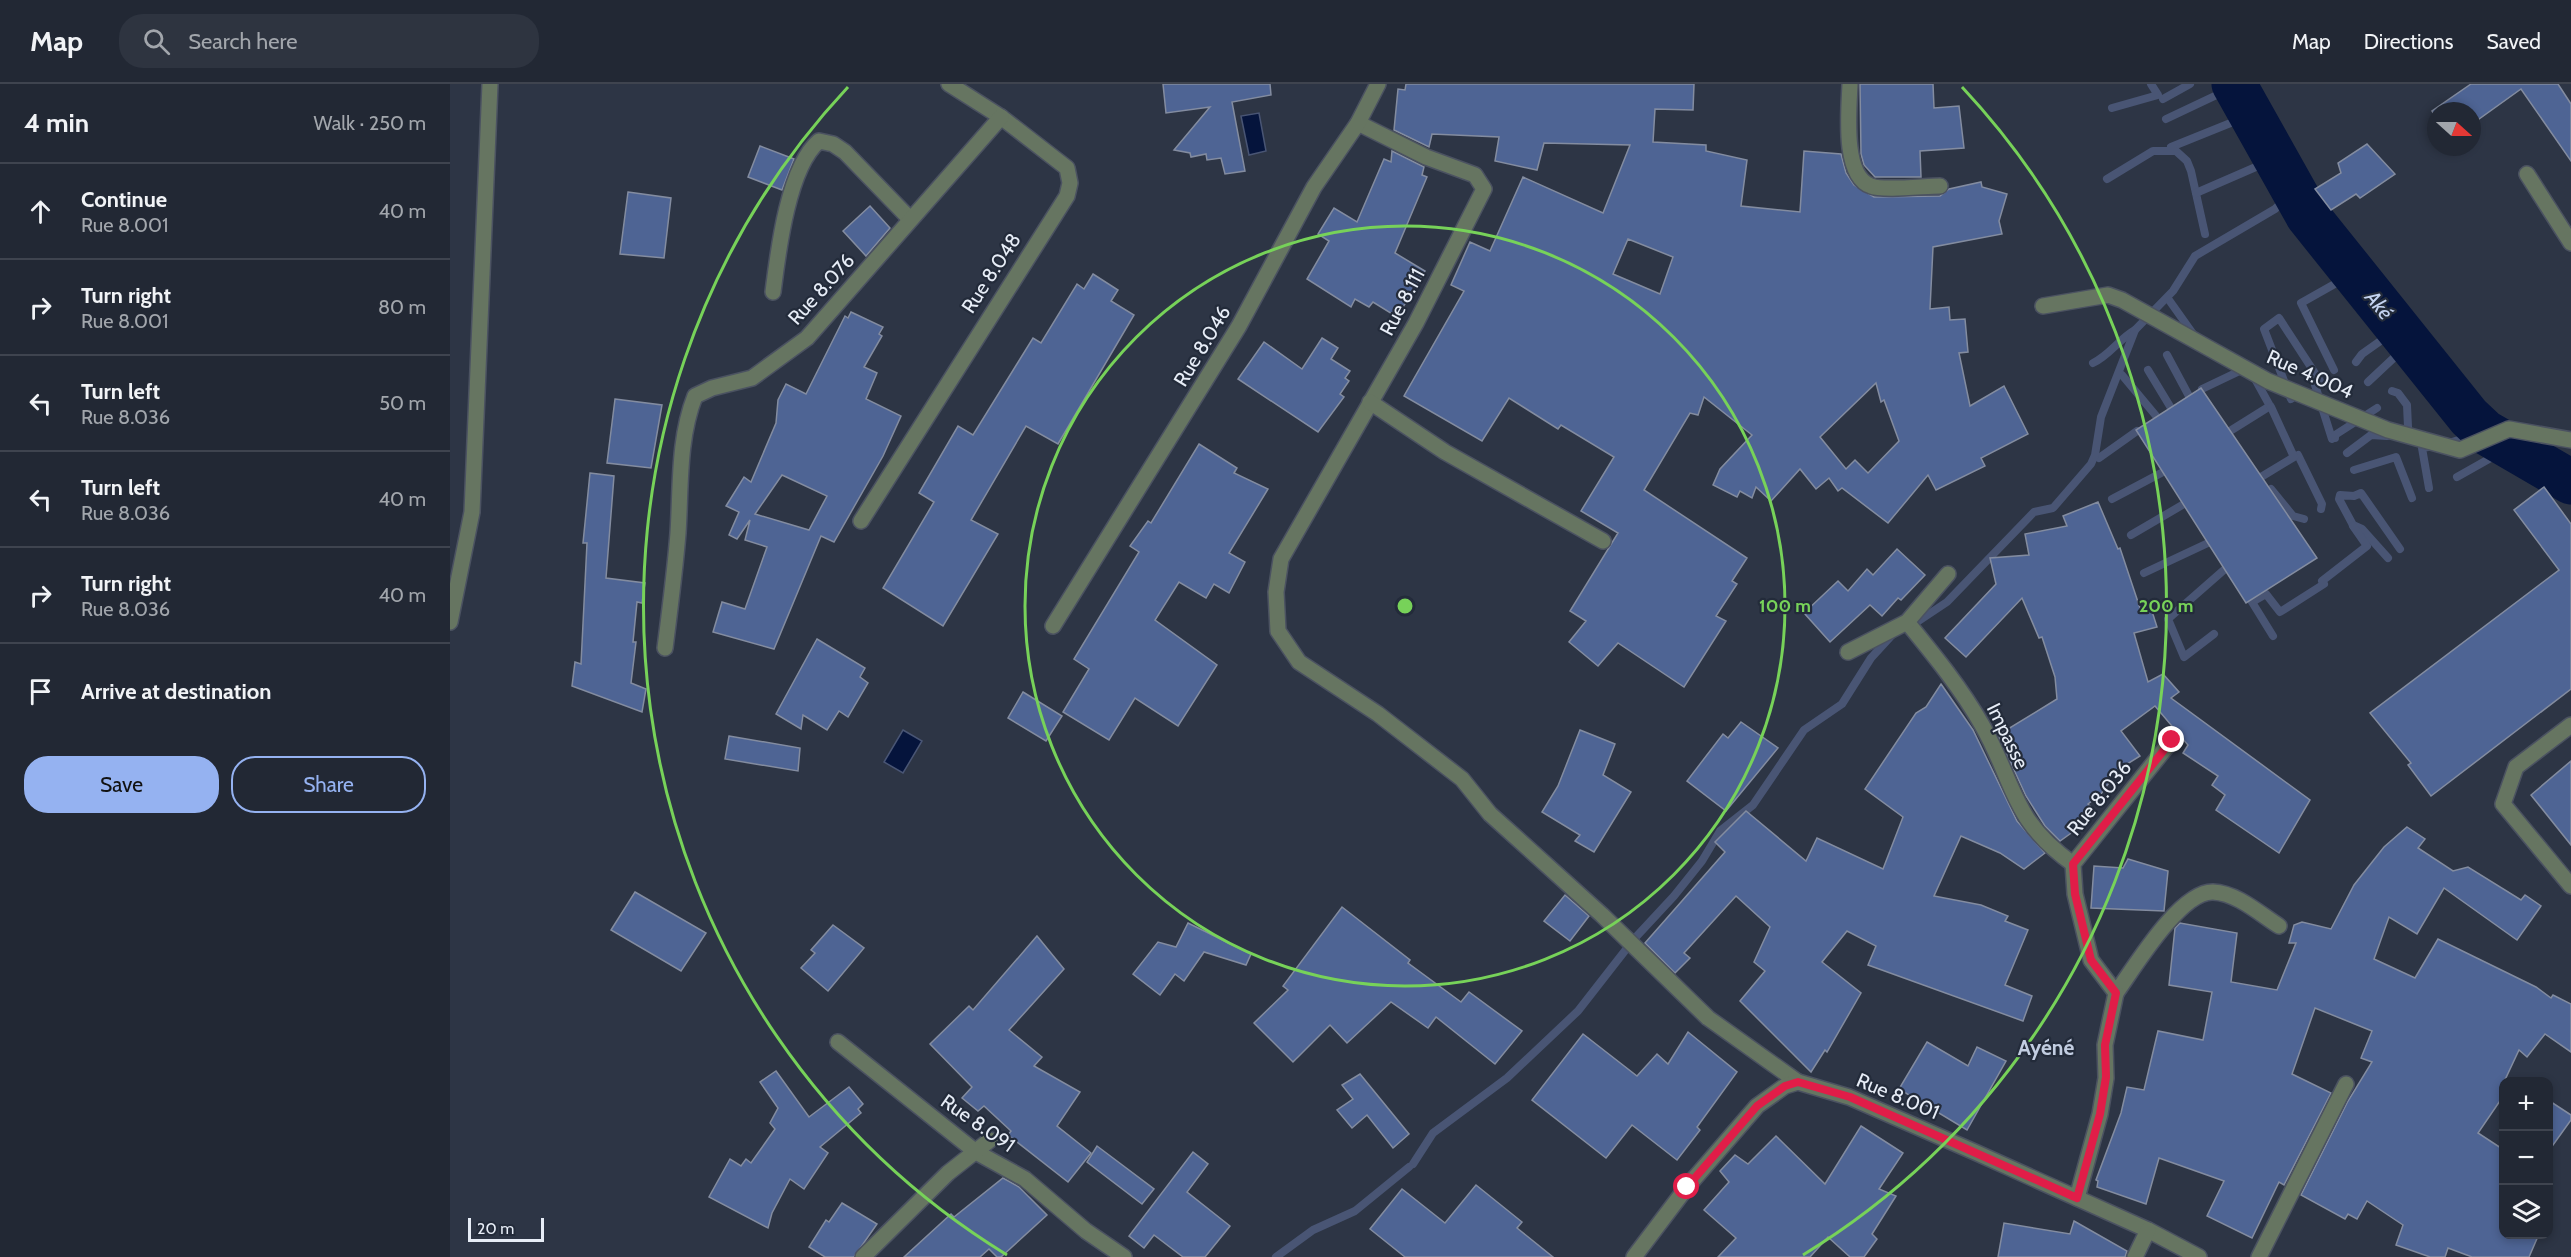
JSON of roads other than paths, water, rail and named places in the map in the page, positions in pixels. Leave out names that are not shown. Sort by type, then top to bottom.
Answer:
[{"type":"street","points":[[450,622],[472,512],[490,84]]},
{"type":"street","name":"Rue 8.048","points":[[861,521],[1067,196],[1070,183],[1067,168],[1001,117],[949,84]]},
{"type":"street","name":"Rue 8.046","points":[[1053,626],[1239,327],[1314,187],[1358,123],[1378,84]]},
{"type":"street","points":[[1850,84],[1852,163],[1857,178],[1872,187],[1940,186]]},
{"type":"street","name":"Rue 8.076","points":[[665,648],[678,533],[680,472],[688,414],[695,396],[712,388],[752,378],[807,338],[1001,117]]},
{"type":"street","name":"Rue 8.111","points":[[1281,559],[1416,323],[1484,189],[1475,175],[1426,156],[1358,123]]},
{"type":"street","points":[[773,292],[779,240],[796,180],[809,149],[819,141],[833,144],[845,152],[910,219]]},
{"type":"street","points":[[2527,174],[2571,243]]},
{"type":"street","name":"Rue 4.004","points":[[2043,306],[2108,295],[2122,300],[2268,381],[2388,430],[2460,450],[2509,429],[2571,440]]},
{"type":"street","points":[[1370,402],[1445,452],[1603,541]]},
{"type":"street","name":"Rue 8.001","points":[[1281,559],[1276,592],[1278,631],[1299,662],[1378,714],[1462,779],[1490,814],[1602,915],[1708,1018],[1798,1082],[1850,1097],[2148,1230],[2199,1257]]},
{"type":"street","points":[[1848,652],[1906,622],[1948,574]]},
{"type":"street","name":"Impasse","points":[[1906,622],[1939,661],[1974,711],[2016,802],[2036,833],[2073,864]]},
{"type":"street","points":[[2571,725],[2516,767],[2503,804],[2571,886]]},
{"type":"street","name":"Rue 8.036","points":[[2116,993],[2091,960],[2075,894],[2073,864],[2172,740]]},
{"type":"street","points":[[2077,1198],[2100,1114],[2106,1077],[2105,1045],[2116,993],[2163,928],[2190,900],[2212,892],[2233,897],[2279,926]]},
{"type":"street","name":"Rue 8.091","points":[[838,1042],[976,1152],[1024,1179],[1086,1231],[1124,1257]]},
{"type":"street","points":[[1634,1257],[1687,1187],[1757,1106],[1785,1086],[1798,1082]]},
{"type":"street","points":[[2259,1257],[2346,1084]]},
{"type":"street","points":[[863,1257],[948,1173],[990,1140]]},
{"type":"street","points":[[2134,1257],[2148,1230]]},
{"type":"water","points":[[1259,113],[1266,151],[1249,155],[1241,116]]},
{"type":"water","points":[[903,730],[922,741],[903,773],[884,762]]},
{"type":"waterway","points":[[2112,108],[2158,95],[2151,84]]},
{"type":"waterway","points":[[2163,99],[2190,84]]},
{"type":"waterway","name":"Aké","points":[[2234,84],[2308,216],[2469,417],[2485,432],[2571,482]]},
{"type":"waterway","points":[[2166,119],[2221,93]]},
{"type":"waterway","points":[[2171,147],[2238,120]]},
{"type":"waterway","points":[[2107,179],[2153,151],[2176,151],[2187,161],[2191,171],[2205,234]]},
{"type":"waterway","points":[[2196,193],[2265,163]]},
{"type":"waterway","points":[[1914,624],[1947,602],[2034,512],[2053,508],[2091,464],[2095,455],[2101,417],[2135,330],[2173,291],[2195,256],[2275,209],[2291,194]]},
{"type":"waterway","points":[[2334,370],[2301,303],[2340,281]]},
{"type":"waterway","points":[[2169,300],[2196,338]]},
{"type":"waterway","points":[[2291,399],[2264,329],[2279,318],[2320,381]]},
{"type":"waterway","points":[[2093,363],[2135,330]]},
{"type":"waterway","points":[[2356,362],[2362,354],[2386,337]]},
{"type":"waterway","points":[[2368,382],[2399,353]]},
{"type":"waterway","points":[[2167,355],[2189,396]]},
{"type":"waterway","points":[[2202,389],[2246,368]]},
{"type":"waterway","points":[[2148,370],[2171,408]]},
{"type":"waterway","points":[[2122,375],[2157,417]]},
{"type":"waterway","points":[[2230,431],[2270,406],[2254,377]]},
{"type":"waterway","points":[[2315,385],[2332,439]]},
{"type":"waterway","points":[[2392,391],[2398,393],[2407,405],[2408,427]]},
{"type":"waterway","points":[[2261,477],[2294,457],[2271,407]]},
{"type":"waterway","points":[[2335,438],[2335,435],[2377,408]]},
{"type":"waterway","points":[[2099,458],[2137,431]]},
{"type":"waterway","points":[[2347,453],[2371,435],[2387,436]]},
{"type":"waterway","points":[[2449,443],[2471,436]]},
{"type":"waterway","points":[[2429,488],[2422,448],[2434,446]]},
{"type":"waterway","points":[[2298,455],[2322,504],[2321,509]]},
{"type":"waterway","points":[[2457,477],[2496,455]]},
{"type":"waterway","points":[[2354,470],[2396,457],[2412,498]]},
{"type":"waterway","points":[[2112,499],[2163,472]]},
{"type":"waterway","points":[[2271,489],[2293,516],[2304,519]]},
{"type":"waterway","points":[[2388,558],[2362,529],[2353,525],[2339,499],[2340,495],[2354,496],[2361,493],[2400,549]]},
{"type":"waterway","points":[[2131,535],[2184,504]]},
{"type":"waterway","points":[[2273,636],[2252,602],[2266,594],[2280,612],[2324,584],[2322,581],[2367,546],[2353,526]]},
{"type":"waterway","points":[[2144,573],[2208,543]]},
{"type":"waterway","points":[[2214,634],[2184,657],[2168,619],[2225,569]]},
{"type":"waterway","points":[[1635,938],[1674,896],[1702,861],[1720,831],[1753,805],[1804,730],[1842,704],[1871,658],[1893,634]]},
{"type":"waterway","points":[[1413,1164],[1433,1133],[1507,1078],[1578,1011],[1631,943]]},
{"type":"waterway","points":[[1276,1257],[1313,1230],[1355,1211],[1409,1167]]},
{"type":"district","name":"Ayéné","points":[[2046,1048]]}]
